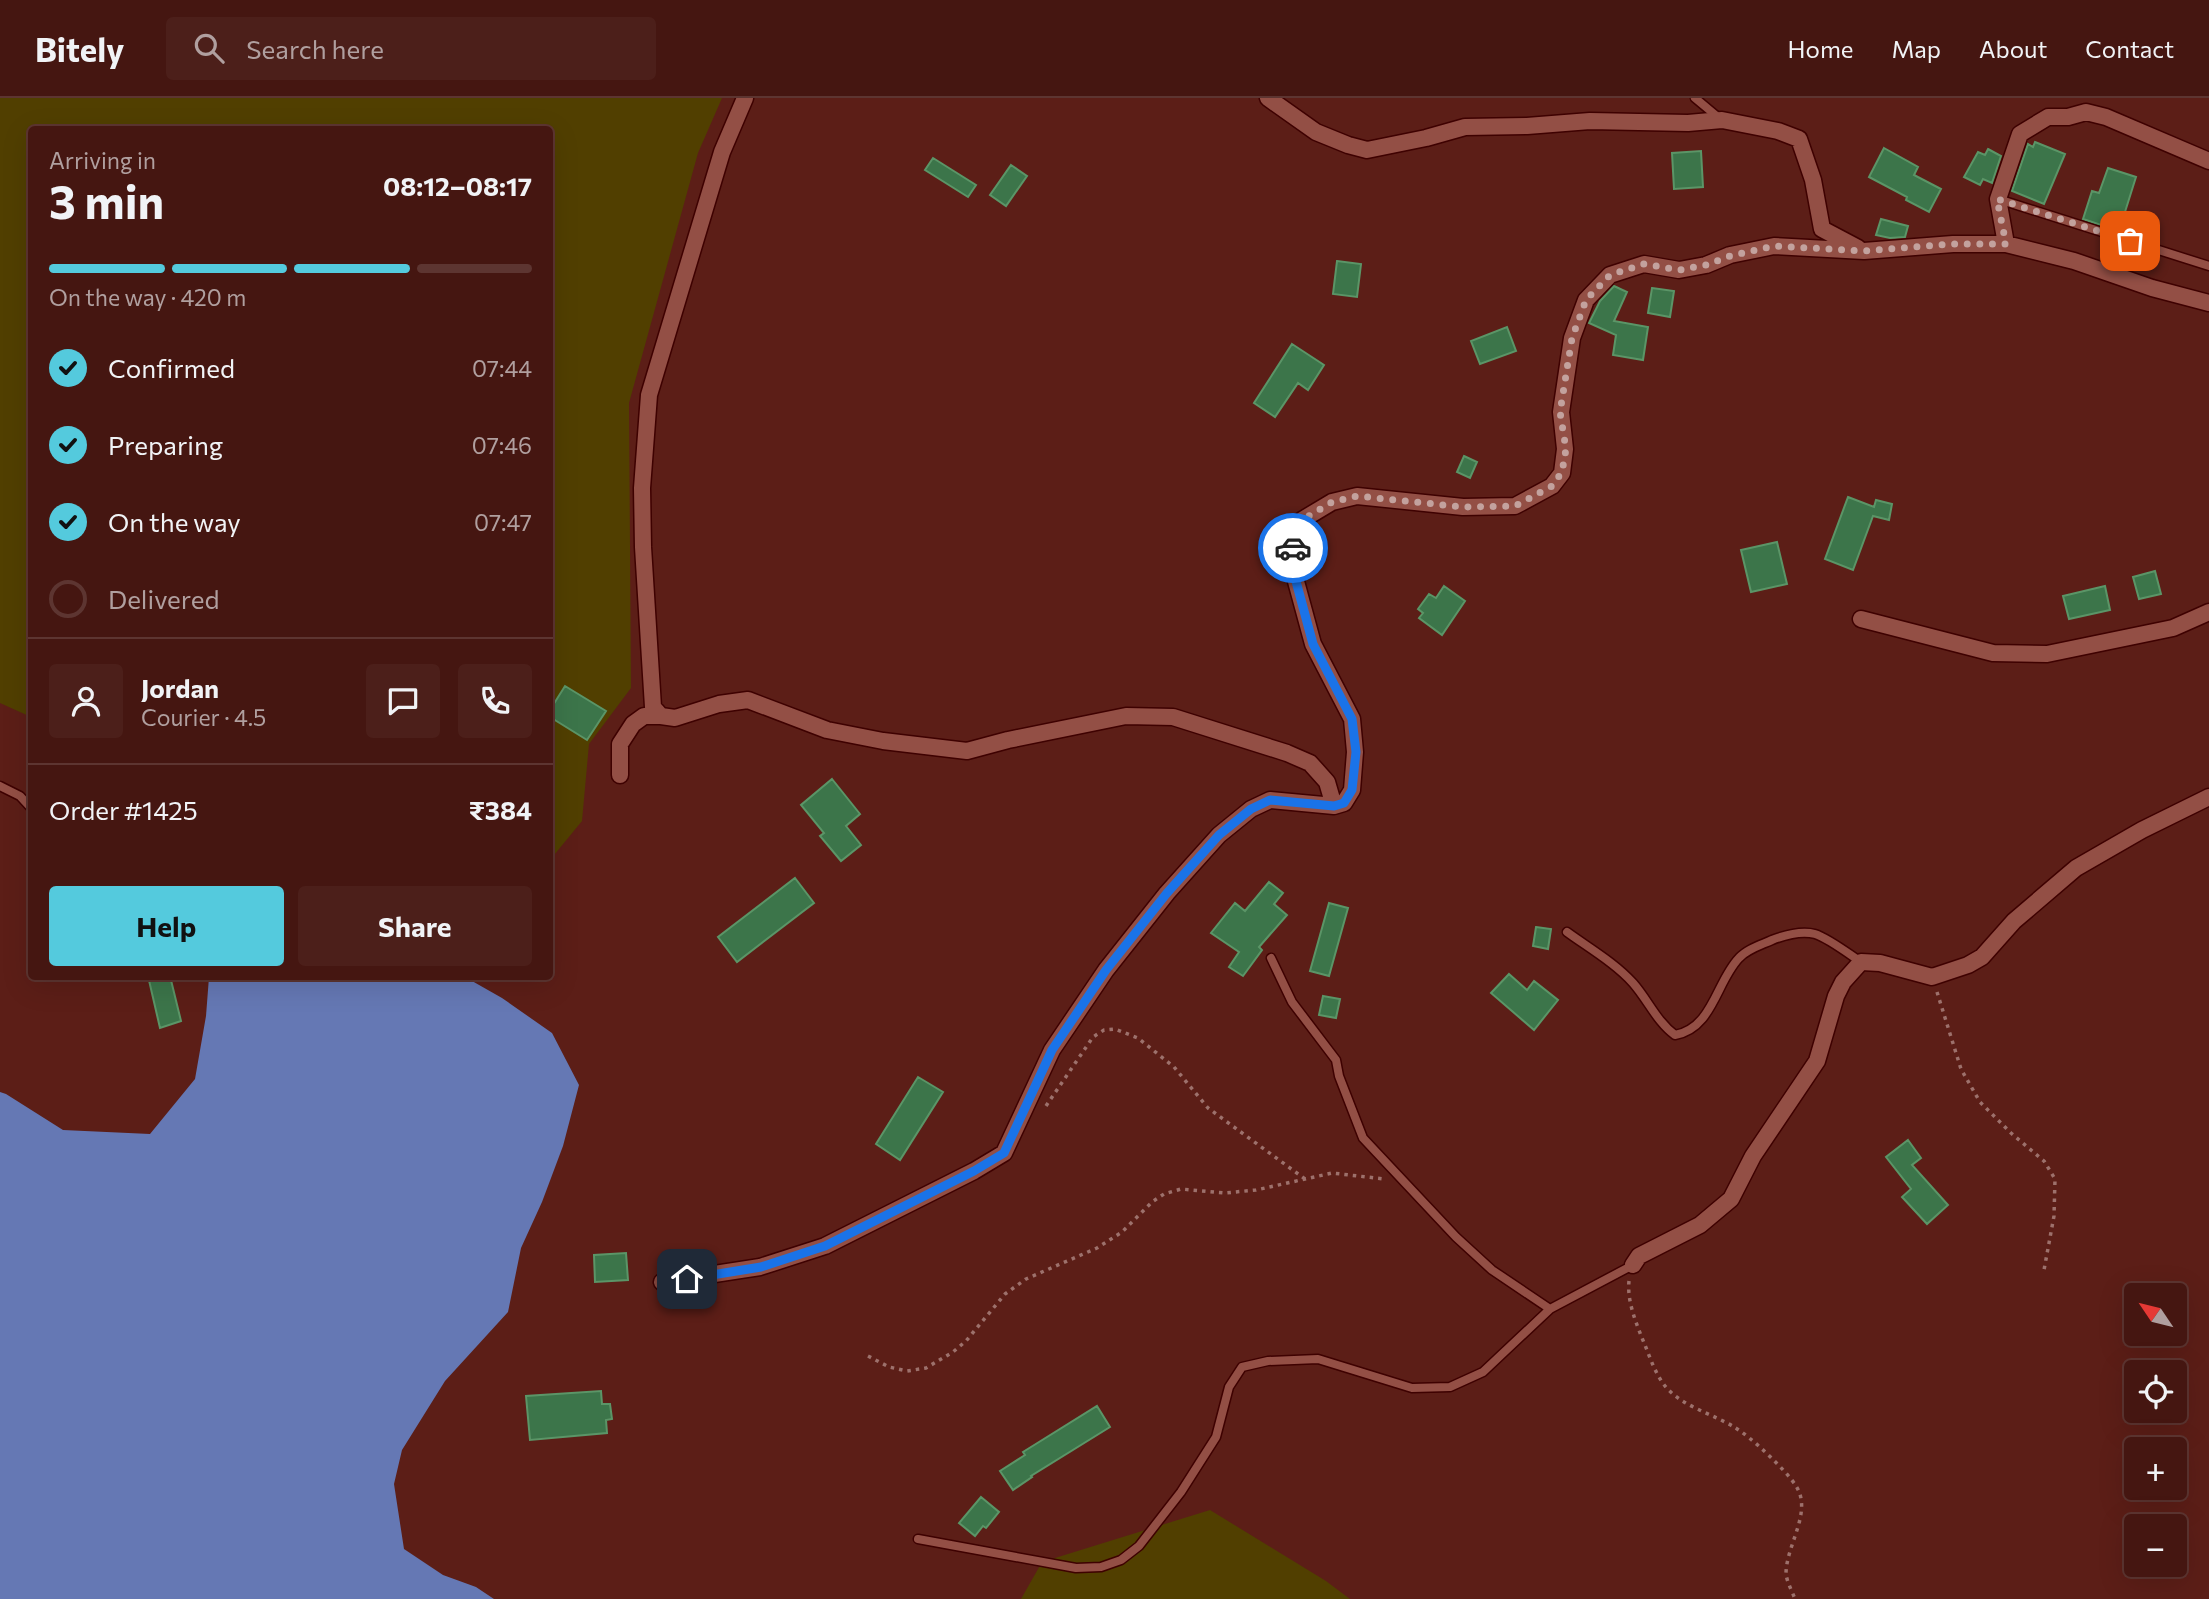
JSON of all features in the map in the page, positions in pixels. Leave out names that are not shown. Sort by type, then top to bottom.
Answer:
[{"type":"street","points":[[661,716],[653,707],[643,547],[642,488],[649,395],[722,152],[746,98]]},
{"type":"street","points":[[1268,98],[1317,132],[1367,150],[1465,127],[1590,121],[1688,123],[1721,120],[1778,131],[1799,139],[1813,180],[1822,229],[1864,251]]},
{"type":"street","points":[[2006,244],[1997,199],[2021,134],[2048,117],[2068,117],[2085,112],[2106,117],[2209,161]]},
{"type":"street","points":[[662,1282],[761,1267],[825,1246],[974,1171],[1004,1153],[1052,1050],[1106,970],[1167,893],[1219,835],[1251,809],[1270,800],[1334,806],[1344,803],[1352,790],[1356,752],[1352,719],[1313,644],[1294,574],[1293,547],[1302,520],[1332,502],[1357,496],[1463,507],[1515,506],[1552,486],[1562,472],[1566,449],[1560,412],[1572,338],[1586,300],[1610,275],[1644,264],[1679,270],[1774,246],[1864,251],[1953,244],[2006,244],[2074,261],[2152,288],[2209,303]]},
{"type":"street","points":[[1861,619],[1993,653],[2047,654],[2174,628],[2209,612]]},
{"type":"street","points":[[620,775],[620,744],[633,724],[644,716],[675,719],[719,704],[748,700],[827,730],[883,741],[967,751],[1126,716],[1173,717],[1287,753],[1310,763],[1327,782],[1334,806]]},
{"type":"street","points":[[1633,1265],[1639,1256],[1700,1225],[1731,1199],[1753,1156],[1817,1061],[1836,996],[1843,982],[1861,962],[1880,963],[1932,976],[1968,965],[1982,957],[2014,921],[2076,869],[2143,830],[2209,797]]},
{"type":"lane","points":[[1695,98],[1721,120]]},
{"type":"lane","points":[[1997,199],[2209,266]]},
{"type":"lane","points":[[0,786],[20,796],[28,805]]},
{"type":"lane","points":[[1567,932],[1629,979],[1667,1029],[1675,1035],[1684,1034],[1695,1027],[1707,1013],[1739,957],[1778,938],[1798,933],[1815,934],[1861,962]]},
{"type":"lane","points":[[1271,958],[1292,1002],[1336,1060],[1339,1076],[1363,1138],[1456,1237],[1492,1270],[1550,1309]]},
{"type":"lane","points":[[918,1539],[1076,1568],[1101,1567],[1121,1560],[1139,1546],[1181,1492],[1216,1437],[1229,1387],[1242,1367],[1268,1361],[1318,1359],[1412,1388],[1450,1387],[1483,1372],[1550,1309],[1633,1265]]},
{"type":"path","points":[[1932,976],[1961,1069],[1980,1102],[2044,1161],[2055,1179],[2054,1216],[2044,1270]]},
{"type":"path","points":[[1046,1105],[1093,1037],[1104,1030],[1115,1029],[1138,1038],[1159,1054],[1174,1067],[1208,1108],[1305,1179]]},
{"type":"path","points":[[868,1356],[889,1367],[907,1371],[926,1368],[967,1341],[1005,1294],[1026,1279],[1097,1248],[1122,1232],[1152,1202],[1164,1194],[1181,1189],[1225,1193],[1256,1190],[1332,1173],[1404,1181]]},
{"type":"path","points":[[1633,1265],[1628,1290],[1634,1318],[1656,1371],[1667,1388],[1680,1399],[1750,1438],[1795,1484],[1801,1496],[1801,1514],[1788,1557],[1786,1576],[1795,1599]]},
{"type":"shaded area","points":[[0,98],[722,98],[698,153],[629,403],[631,688],[589,744],[582,821],[553,856],[553,126],[28,126],[28,716],[0,703]]},
{"type":"shaded area","points":[[1210,1510],[1326,1581],[1350,1599],[1021,1599],[1042,1562]]},
{"type":"water","points":[[209,980],[470,980],[502,998],[552,1033],[579,1085],[563,1146],[521,1248],[508,1312],[445,1381],[402,1450],[394,1484],[404,1549],[443,1575],[476,1587],[494,1599],[0,1599],[0,1092],[63,1130],[150,1134],[195,1079],[206,1016]]},
{"type":"building","points":[[2035,142],[2065,154],[2044,204],[2012,191],[2028,144],[2033,147]]},
{"type":"building","points":[[1884,148],[1918,167],[1914,175],[1941,189],[1929,212],[1869,177]]},
{"type":"building","points":[[1988,149],[2001,156],[1992,183],[1983,179],[1980,185],[1964,177],[1978,152],[1985,155]]},
{"type":"building","points":[[1701,151],[1703,187],[1674,189],[1672,153]]},
{"type":"building","points":[[933,158],[976,185],[968,197],[925,170]]},
{"type":"building","points":[[1011,165],[1027,176],[1006,206],[990,195]]},
{"type":"building","points":[[2108,168],[2136,177],[2119,231],[2083,219],[2092,191],[2099,193]]},
{"type":"building","points":[[1881,219],[1908,226],[1905,237],[1876,235]]},
{"type":"building","points":[[1337,261],[1361,264],[1357,297],[1333,294]]},
{"type":"building","points":[[1614,286],[1627,292],[1614,321],[1648,327],[1643,360],[1613,355],[1616,335],[1589,323],[1600,301]]},
{"type":"building","points":[[1652,288],[1674,291],[1670,317],[1648,313]]},
{"type":"building","points":[[1507,327],[1516,351],[1480,364],[1471,341]]},
{"type":"building","points":[[1292,344],[1324,365],[1308,390],[1298,383],[1275,417],[1254,403]]},
{"type":"building","points":[[1464,456],[1477,462],[1470,478],[1457,472]]},
{"type":"building","points":[[1848,497],[1874,507],[1876,500],[1892,504],[1889,520],[1873,516],[1853,570],[1825,559]]},
{"type":"building","points":[[1777,542],[1787,584],[1751,592],[1741,550]]},
{"type":"building","points":[[2155,571],[2161,594],[2139,599],[2133,577]]},
{"type":"building","points":[[1444,586],[1465,601],[1442,635],[1419,618],[1423,613],[1418,609],[1429,594],[1436,598]]},
{"type":"building","points":[[2105,586],[2110,610],[2069,619],[2063,596]]},
{"type":"building","points":[[565,686],[606,711],[587,740],[553,719],[553,705]]},
{"type":"building","points":[[832,779],[860,814],[846,826],[861,845],[841,861],[820,836],[824,833],[801,805]]},
{"type":"building","points":[[795,878],[814,903],[737,962],[718,937]]},
{"type":"building","points":[[1269,882],[1283,893],[1274,904],[1287,915],[1259,947],[1262,950],[1243,976],[1229,967],[1239,952],[1211,933],[1235,903],[1245,911]]},
{"type":"building","points":[[1329,903],[1348,908],[1329,976],[1310,971]]},
{"type":"building","points":[[1536,927],[1551,929],[1548,949],[1533,946]]},
{"type":"building","points":[[1509,974],[1527,990],[1534,981],[1558,1000],[1534,1030],[1491,993]]},
{"type":"building","points":[[149,980],[171,980],[181,1021],[160,1028]]},
{"type":"building","points":[[1323,996],[1340,999],[1336,1018],[1319,1015]]},
{"type":"building","points":[[918,1077],[943,1092],[900,1160],[876,1144]]},
{"type":"building","points":[[1908,1140],[1921,1158],[1912,1165],[1948,1205],[1927,1224],[1902,1197],[1911,1189],[1886,1157]]},
{"type":"building","points":[[626,1253],[628,1280],[595,1282],[594,1255]]},
{"type":"building","points":[[601,1391],[602,1404],[610,1404],[612,1419],[606,1420],[607,1433],[530,1440],[526,1396]]},
{"type":"building","points":[[1097,1406],[1110,1427],[1013,1490],[1000,1471],[1025,1455],[1023,1452]]},
{"type":"building","points":[[981,1497],[999,1512],[986,1528],[983,1526],[975,1536],[959,1523]]},
{"type":"way so far","points":[[1293,548],[1302,520],[1332,502],[1357,496],[1463,507],[1515,506],[1552,486],[1562,472],[1566,449],[1560,412],[1572,338],[1586,300],[1610,275],[1644,264],[1679,270],[1774,246],[1864,251],[1953,244],[2006,244],[1997,199],[2130,241]]},
{"type":"route","points":[[687,1279],[761,1267],[825,1246],[974,1171],[1004,1153],[1052,1050],[1106,970],[1167,893],[1219,835],[1251,809],[1270,800],[1334,806],[1344,803],[1352,790],[1356,752],[1352,719],[1313,644],[1294,574],[1293,548]]}]
